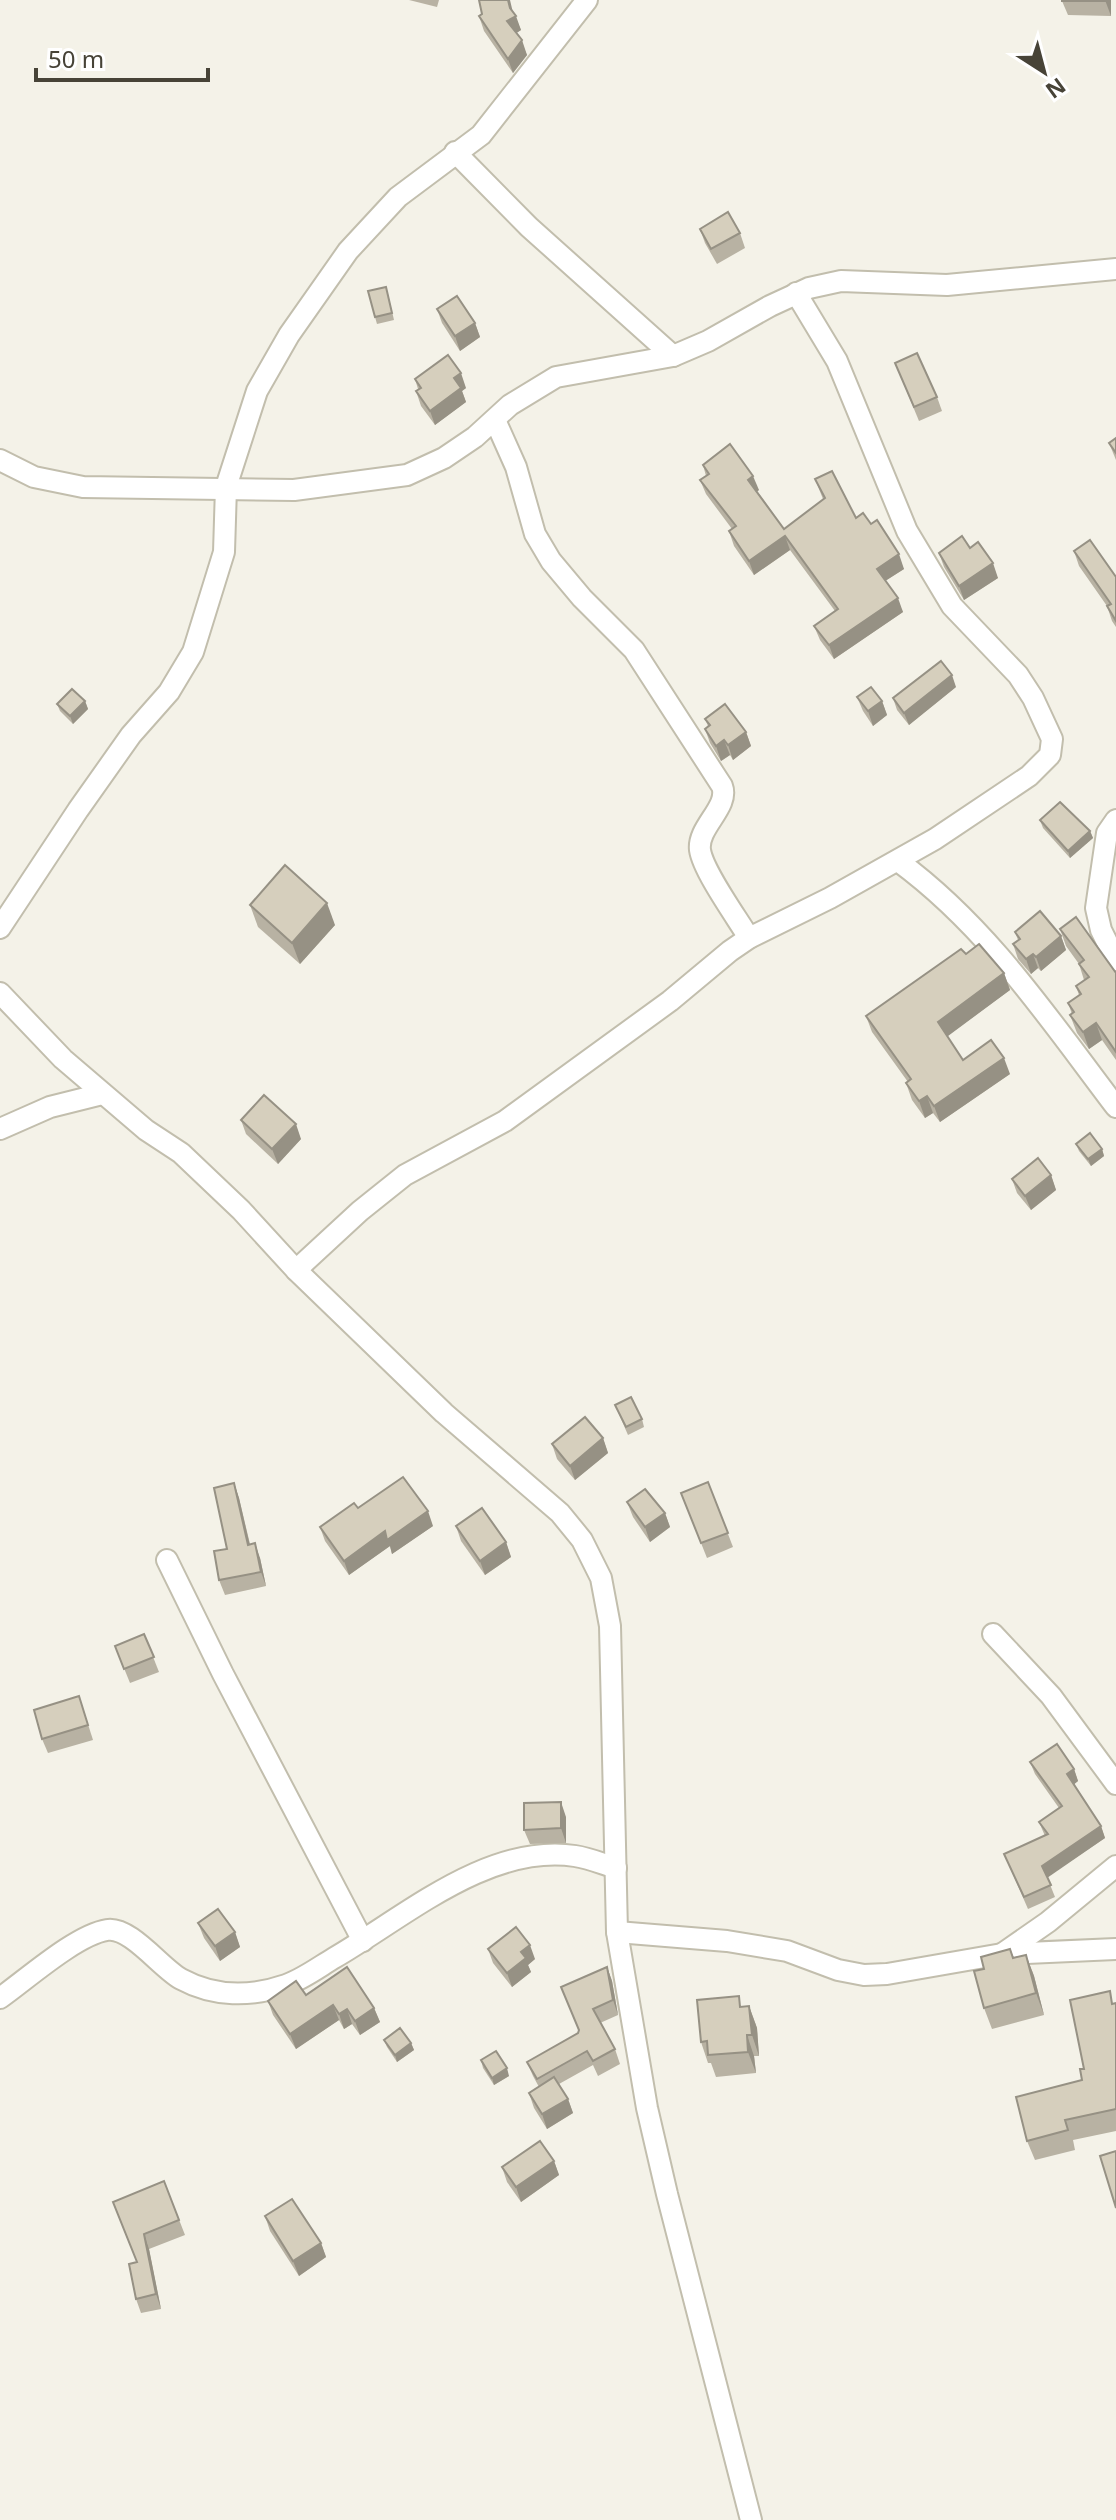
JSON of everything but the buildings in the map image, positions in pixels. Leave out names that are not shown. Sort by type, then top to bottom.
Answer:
[{"type":"street","points":[[0,928],[78,810],[131,735],[169,692],[193,652],[224,552],[226,487],[257,391],[289,335],[348,251],[398,197],[481,135],[587,0]]},
{"type":"street","points":[[455,152],[529,227],[673,356]]},
{"type":"street","points":[[0,460],[34,477],[83,487],[294,490],[407,475],[444,458],[475,437],[510,405],[556,377],[673,356],[708,341],[796,293],[841,281],[947,285],[1116,269]]},
{"type":"street","points":[[296,1270],[360,1211],[405,1175],[505,1121],[670,1001],[749,938],[935,839],[1029,776],[1050,755],[1052,739],[1046,722],[1018,675],[952,606],[907,531],[837,361],[796,293]]},
{"type":"street","points":[[495,420],[516,467],[535,534],[551,561],[582,598],[634,650],[722,786],[723,797],[711,818],[700,851],[749,938]]},
{"type":"street","points":[[1116,820],[1107,833],[1096,908],[1101,930],[1116,960]]},
{"type":"street","points":[[898,861],[952,905],[1019,976],[1116,1107]]},
{"type":"street","points":[[0,993],[28,1025],[102,1094],[146,1130],[181,1153],[444,1413],[560,1513],[582,1540],[601,1578],[610,1626],[617,1932],[657,2151],[751,2520]]},
{"type":"street","points":[[0,1129],[50,1107],[102,1094]]},
{"type":"street","points":[[167,1560],[363,1941]]},
{"type":"street","points":[[993,1634],[1051,1696],[1116,1784]]},
{"type":"street","points":[[0,1998],[71,1946],[109,1929],[122,1932],[178,1977],[201,1988],[242,1995],[288,1984],[444,1889],[499,1865],[533,1856],[574,1856],[616,1868]]},
{"type":"street","points":[[1002,1954],[1048,1922],[1116,1866]]},
{"type":"street","points":[[617,1932],[727,1941],[787,1951],[838,1970],[864,1975],[887,1974],[1002,1954],[1116,1949]]}]
